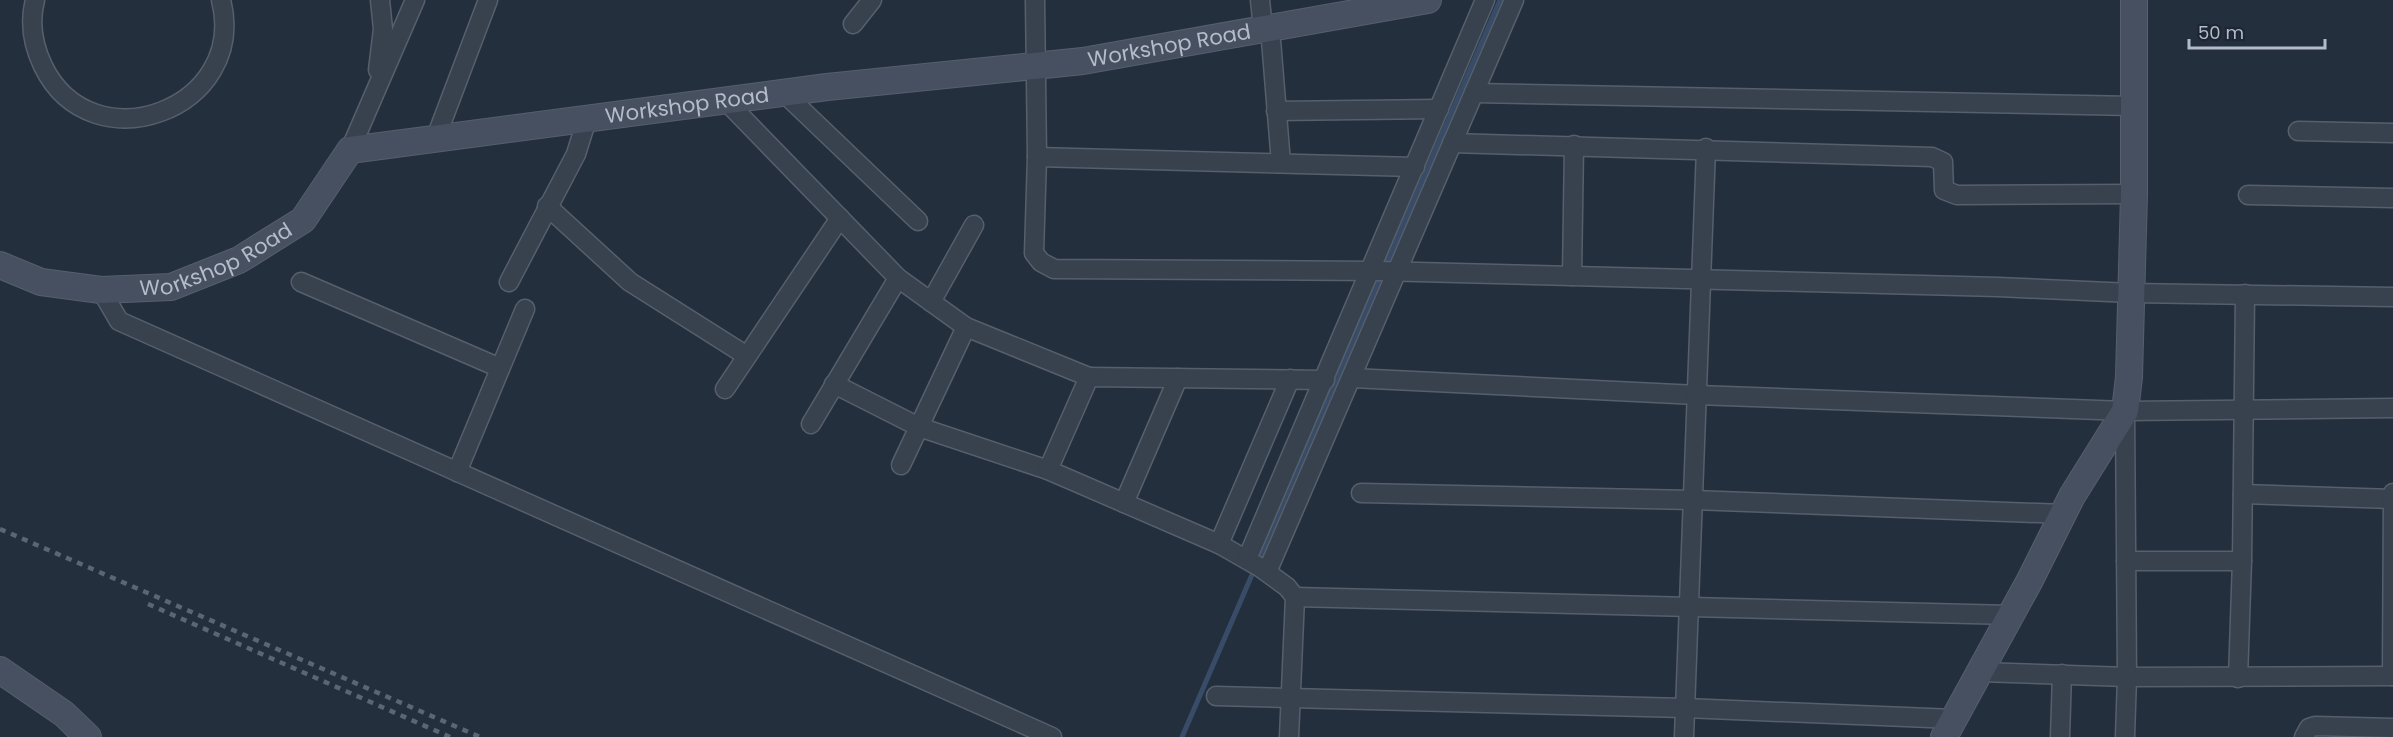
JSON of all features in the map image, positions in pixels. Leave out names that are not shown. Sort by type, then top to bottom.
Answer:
[{"type":"main road","name":"Workshop Road","points":[[3,265],[41,282],[101,290],[171,287],[240,260],[303,220],[350,150],[726,100],[1083,61],[1428,0]]},
{"type":"main road","points":[[1949,728],[2011,615],[2072,496],[2125,411],[2129,377],[2134,194],[2134,0]]},
{"type":"main road","points":[[0,670],[64,714],[88,737]]},
{"type":"street","points":[[35,0],[32,13],[34,48],[50,80],[76,104],[109,118],[144,118],[178,106],[205,82],[221,51],[225,15],[221,0]]},
{"type":"street","points":[[376,90],[383,29],[380,0]]},
{"type":"street","points":[[350,150],[415,0]]},
{"type":"street","points":[[435,140],[488,0]]},
{"type":"street","points":[[854,24],[872,0]]},
{"type":"street","points":[[1035,0],[1037,157],[1034,253],[1041,262],[1054,269],[1384,271],[1998,287],[2131,293],[2393,297]]},
{"type":"street","points":[[1260,0],[1266,29],[1281,163]]},
{"type":"street","points":[[1257,565],[1352,378],[1415,167],[1485,0]]},
{"type":"street","points":[[1257,565],[1325,380],[1452,143],[1514,0]]},
{"type":"street","points":[[784,93],[918,221]]},
{"type":"street","points":[[1474,93],[2134,106]]},
{"type":"street","points":[[726,100],[898,278],[966,327],[1089,377],[1325,380]]},
{"type":"street","points":[[1276,111],[1439,109]]},
{"type":"street","points":[[509,282],[576,154],[587,119]]},
{"type":"street","points":[[2298,131],[2393,133]]},
{"type":"street","points":[[1452,143],[1706,148],[1932,157],[1943,162],[1944,190],[1957,195],[2134,194]]},
{"type":"street","points":[[1572,276],[1574,145]]},
{"type":"street","points":[[1684,737],[1706,148]]},
{"type":"street","points":[[1037,157],[1415,167]]},
{"type":"street","points":[[2248,195],[2393,198]]},
{"type":"street","points":[[547,206],[630,282],[747,356]]},
{"type":"street","points":[[725,388],[840,218]]},
{"type":"street","points":[[931,302],[974,225]]},
{"type":"street","points":[[811,424],[898,278]]},
{"type":"street","points":[[302,282],[500,369]]},
{"type":"street","points":[[101,290],[119,321],[1052,737]]},
{"type":"street","points":[[2238,678],[2242,561],[2245,294]]},
{"type":"street","points":[[457,472],[525,309]]},
{"type":"street","points":[[901,465],[966,327]]},
{"type":"street","points":[[1048,470],[1089,377]]},
{"type":"street","points":[[1124,503],[1178,378]]},
{"type":"street","points":[[1352,378],[1697,395],[2125,411],[2393,408]]},
{"type":"street","points":[[1219,544],[1290,379]]},
{"type":"street","points":[[834,384],[919,427],[1048,470],[1219,544],[1257,565],[1287,587],[1295,597],[1289,737]]},
{"type":"street","points":[[2125,411],[2127,677],[2125,737]]},
{"type":"street","points":[[1361,493],[1693,500],[2063,514]]},
{"type":"street","points":[[1980,672],[2127,677],[2393,676],[2393,493]]},
{"type":"street","points":[[2243,494],[2393,499]]},
{"type":"street","points":[[2126,561],[2242,561]]},
{"type":"street","points":[[1295,597],[1689,605],[2011,615]]},
{"type":"street","points":[[2060,737],[2062,674]]},
{"type":"street","points":[[1216,696],[1685,708],[1949,728]]},
{"type":"street","points":[[2304,737],[2309,728],[2315,726],[2393,728]]},
{"type":"waterway","points":[[1182,737],[1500,0]]},
{"type":"railway","points":[[0,529],[480,737]]},
{"type":"railway","points":[[148,604],[450,737]]}]
